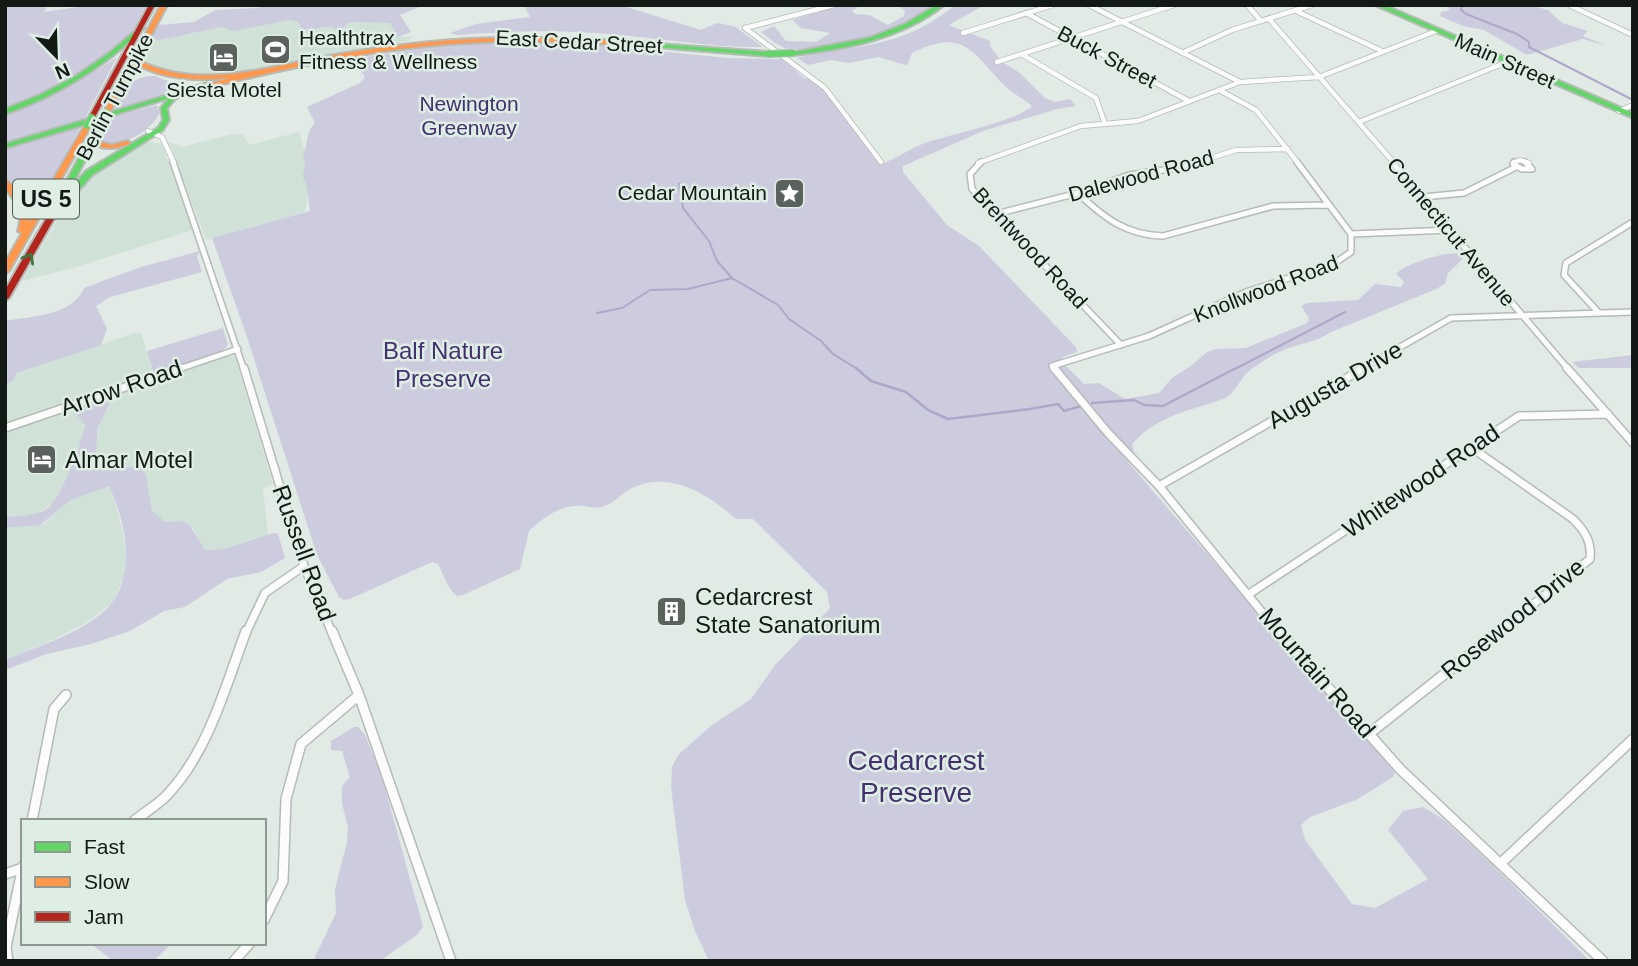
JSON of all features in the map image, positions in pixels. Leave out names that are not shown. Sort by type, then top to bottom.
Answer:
[{"type":"main road","name":"Berlin Turnpike","points":[[5,271],[97,119],[152,5]]},
{"type":"main road","name":"Berlin Turnpike","points":[[5,298],[94,136],[97,119],[118,91],[164,5]]},
{"type":"main road","name":"East Cedar Street","points":[[162,108],[171,96],[211,84],[371,49],[501,37],[592,39],[768,54],[793,53],[844,47],[888,36],[922,20],[941,5]]},
{"type":"main road","name":"Main Street","points":[[1378,5],[1633,116]]},
{"type":"main road","points":[[5,112],[54,92],[97,68],[118,52],[141,27]]},
{"type":"main road","points":[[134,61],[183,83],[188,86],[187,91]]},
{"type":"main road","points":[[118,91],[137,76],[162,74],[202,78],[253,73]]},
{"type":"main road","points":[[5,146],[162,108],[174,97],[211,84]]},
{"type":"main road","points":[[51,217],[89,173],[163,126],[166,120],[162,108]]},
{"type":"main road","points":[[94,136],[96,144],[107,147],[149,134]]},
{"type":"main road","points":[[5,182],[24,202],[27,213],[23,228],[5,265]]},
{"type":"street","points":[[834,5],[745,28],[825,88],[881,162]]},
{"type":"street","points":[[963,33],[1053,5]]},
{"type":"street","points":[[1089,5],[1240,82]]},
{"type":"street","points":[[1247,5],[1261,21]]},
{"type":"street","points":[[1182,53],[1232,30],[1312,5]]},
{"type":"street","points":[[1569,5],[1633,35]]},
{"type":"street","points":[[998,62],[1169,6]]},
{"type":"street","points":[[1295,11],[1382,51]]},
{"type":"street","name":"Buck Street","points":[[1026,13],[1189,101]]},
{"type":"street","name":"Connecticut Avenue","points":[[1270,20],[1451,230],[1521,316],[1633,443]]},
{"type":"street","name":"Brentwood Road","points":[[1121,345],[972,190],[968,181],[972,168],[980,162],[1070,129],[1138,121],[1240,82],[1320,77],[1436,31]]},
{"type":"street","points":[[1023,55],[1096,98],[1105,124]]},
{"type":"street","points":[[1359,122],[1507,62]]},
{"type":"street","name":"Knollwood Road","points":[[1052,366],[1171,327],[1246,292],[1347,258],[1353,251],[1351,234],[1256,110],[1219,90]]},
{"type":"street","points":[[1619,110],[1633,105]]},
{"type":"street","name":"Russell Road","points":[[149,134],[164,143],[174,164],[238,349],[304,566],[359,695],[451,961]]},
{"type":"street","name":"Dalewood Road","points":[[996,214],[1078,193],[1129,175],[1184,167],[1236,150],[1288,149]]},
{"type":"street","points":[[1423,197],[1464,193],[1516,167]]},
{"type":"street","points":[[1078,193],[1112,225],[1137,235],[1150,236],[1163,236],[1273,206],[1329,205]]},
{"type":"street","points":[[1599,313],[1564,275],[1566,263],[1633,222]]},
{"type":"street","points":[[1351,234],[1451,230]]},
{"type":"street","name":"Augusta Drive","points":[[1159,486],[1451,318],[1633,312]]},
{"type":"street","name":"Arrow Road","points":[[5,428],[238,349]]},
{"type":"street","name":"Mountain Road","points":[[1052,366],[1108,433],[1159,486],[1310,670],[1400,769],[1603,961]]},
{"type":"street","name":"Whitewood Road","points":[[1249,594],[1519,415],[1608,414]]},
{"type":"street","name":"Rosewood Drive","points":[[1370,733],[1590,559],[1590,543],[1581,526],[1472,448]]},
{"type":"street","points":[[137,819],[168,794],[193,760],[210,726],[253,614],[265,593],[304,566]]},
{"type":"street","points":[[32,819],[54,709],[65,695]]},
{"type":"street","points":[[266,916],[284,881],[286,799],[301,744],[359,695]]},
{"type":"street","points":[[1501,863],[1633,739]]},
{"type":"street","points":[[8,961],[6,947],[21,877]]},
{"type":"street","points":[[234,961],[248,945]]},
{"type":"shaded area","points":[[289,20],[320,27],[349,22],[390,23],[398,37],[411,36],[410,41],[339,52],[235,75],[177,75],[141,64],[140,59],[150,39],[160,40],[222,27]]},
{"type":"shaded area","points":[[299,132],[308,164],[309,187],[305,212],[206,240],[169,142],[182,147],[232,134],[243,135],[249,145]]},
{"type":"shaded area","points":[[141,144],[161,144],[164,149],[193,230],[22,281],[71,197],[94,174]]},
{"type":"shaded area","points":[[141,333],[154,375],[5,425],[5,384],[13,381],[15,373]]},
{"type":"shaded area","points":[[226,356],[235,357],[273,484],[263,488],[268,534],[224,549],[205,550],[193,528],[182,521],[165,522],[152,512],[146,476],[135,466],[124,467],[111,460],[97,463],[94,459],[100,421],[117,393]]},
{"type":"shaded area","points":[[77,409],[76,414],[85,425],[83,442],[76,450],[66,479],[52,504],[35,515],[5,517],[5,432]]},
{"type":"shaded area","points":[[110,486],[113,495],[123,533],[126,558],[124,577],[112,603],[89,621],[5,660],[5,528],[43,524],[71,500]]},
{"type":"green space","points":[[5,5],[48,5],[44,12],[91,5],[146,5],[128,39],[104,62],[71,81],[5,110]]},
{"type":"green space","points":[[266,5],[424,5],[400,15],[411,32],[398,37],[390,23],[349,22],[338,33],[332,26],[303,30],[298,22],[289,20],[234,31],[222,27],[160,40],[150,39],[158,25],[194,22],[215,10],[257,8]]},
{"type":"green space","points":[[524,5],[620,5],[701,30],[717,23],[734,26],[763,47],[709,45],[578,32],[450,33],[476,24],[530,17]]},
{"type":"green space","points":[[856,5],[857,8],[852,10],[855,14],[869,15],[888,25],[904,16],[905,11],[897,5],[931,5],[918,15],[884,32],[824,48],[788,49],[761,32],[774,26],[786,41],[816,42],[830,33],[801,28],[792,20],[839,6]]},
{"type":"green space","points":[[955,5],[983,6],[949,25],[990,41],[990,46],[1002,62],[1020,73],[1045,98],[1055,102],[1070,99],[1076,106],[983,131],[903,166],[903,172],[947,225],[979,246],[1076,347],[1077,352],[1063,357],[1061,361],[1084,384],[1099,383],[1125,399],[1159,393],[1172,378],[1207,352],[1246,348],[1307,323],[1309,318],[1301,306],[1307,303],[1358,300],[1375,284],[1401,287],[1404,282],[1396,274],[1408,266],[1437,256],[1462,254],[1463,259],[1448,273],[1445,284],[1320,338],[1278,353],[1249,371],[1228,397],[1175,415],[1153,426],[1132,444],[1135,456],[1128,462],[1395,772],[1393,777],[1358,799],[1310,817],[1301,825],[1305,840],[1352,904],[1375,908],[1428,879],[1388,830],[1403,811],[1423,807],[1443,819],[1590,961],[709,961],[685,900],[671,787],[672,767],[679,754],[712,725],[751,699],[775,665],[830,608],[827,592],[753,519],[736,519],[713,501],[688,488],[662,482],[648,483],[630,489],[602,507],[569,507],[550,514],[529,531],[520,569],[463,595],[457,596],[453,592],[438,564],[432,562],[350,599],[343,600],[339,597],[317,555],[212,238],[310,211],[303,177],[303,155],[315,123],[307,107],[360,83],[365,77],[355,63],[365,62],[366,57],[445,45],[503,42],[587,44],[728,58],[782,59],[805,79],[810,78],[824,88],[881,164],[925,143],[998,122],[1032,106],[1006,87],[967,47],[956,43],[930,45],[912,53],[905,65],[879,57],[849,63],[831,60],[808,65],[797,58],[898,37],[917,30]]},
{"type":"green space","points":[[1444,5],[1529,5],[1548,10],[1562,23],[1588,31],[1583,36],[1607,46],[1583,39],[1527,55],[1484,30],[1463,26],[1440,16],[1441,12],[1451,10]]},
{"type":"green space","points":[[117,57],[84,120],[5,143],[5,114],[84,78]]},
{"type":"green space","points":[[155,76],[184,87],[113,111],[129,86],[139,78]]},
{"type":"green space","points":[[157,105],[160,113],[142,133],[118,143],[100,143],[109,118]]},
{"type":"green space","points":[[81,126],[30,221],[28,205],[5,179],[5,148]]},
{"type":"green space","points":[[200,251],[197,257],[202,272],[110,297],[96,306],[107,329],[101,345],[16,373],[13,381],[5,384],[5,321],[50,313],[70,304],[84,288],[141,267]]},
{"type":"green space","points":[[223,328],[228,345],[223,350],[154,375],[147,351]]},
{"type":"green space","points":[[1633,355],[1633,368],[1579,368],[1572,362]]},
{"type":"green space","points":[[105,399],[111,401],[98,427],[95,462],[111,460],[124,467],[140,466],[146,475],[152,511],[165,522],[182,521],[190,525],[205,550],[224,549],[273,533],[278,534],[285,558],[261,572],[227,579],[185,607],[164,611],[130,631],[91,644],[47,654],[5,670],[5,660],[89,623],[110,605],[118,592],[126,562],[126,546],[120,514],[109,486],[71,500],[40,525],[5,528],[5,517],[38,513],[53,503],[71,468],[84,432],[85,425],[76,414],[77,409]]},
{"type":"green space","points":[[358,727],[365,735],[381,774],[423,926],[418,934],[380,961],[313,961],[336,913],[335,889],[347,842],[348,828],[342,803],[342,786],[350,777],[342,751],[331,750],[331,741]]},
{"type":"green space","points":[[93,945],[170,945],[154,961],[113,961]]},
{"type":"waterway","points":[[1462,5],[1461,10],[1466,14],[1517,34],[1529,42],[1529,47],[1633,100]]},
{"type":"waterway","points":[[679,184],[683,208],[709,241],[717,261],[732,278]]},
{"type":"waterway","points":[[597,313],[622,308],[650,290],[688,289],[732,278]]},
{"type":"waterway","points":[[732,278],[778,305],[789,319],[821,341],[833,354],[857,369]]},
{"type":"waterway","points":[[1233,370],[1345,312]]},
{"type":"waterway","points":[[1092,403],[1134,400],[1144,405],[1163,406],[1236,368]]},
{"type":"waterway","points":[[857,369],[871,381],[906,392],[928,410],[948,419],[1058,404],[1064,411],[1081,406]]},
{"type":"traffic: fast","points":[[793,53],[871,40],[907,26],[941,5]]},
{"type":"traffic: fast","points":[[1378,5],[1633,116]]},
{"type":"traffic: fast","points":[[5,112],[78,78],[111,55],[141,28]]},
{"type":"traffic: fast","points":[[658,46],[768,54]]},
{"type":"traffic: fast","points":[[768,54],[793,53]]},
{"type":"traffic: fast","points":[[51,217],[89,173],[161,129],[166,120],[164,108],[174,97],[211,84]]},
{"type":"traffic: fast","points":[[5,146],[183,92]]},
{"type":"traffic: fast","points":[[102,121],[107,112]]},
{"type":"traffic: fast","points":[[87,126],[92,117]]},
{"type":"traffic: fast","points":[[65,191],[102,121]]},
{"type":"traffic: slow","points":[[107,112],[164,5]]},
{"type":"traffic: slow","points":[[202,87],[316,61],[428,44],[542,39],[658,46]]},
{"type":"traffic: slow","points":[[134,61],[162,73],[192,78],[253,73]]},
{"type":"traffic: slow","points":[[5,271],[87,126]]},
{"type":"traffic: slow","points":[[94,136],[96,144],[112,147],[127,143]]},
{"type":"traffic: slow","points":[[5,182],[22,204],[25,216],[22,231]]},
{"type":"traffic: jam","points":[[92,117],[152,5]]},
{"type":"traffic: jam","points":[[5,298],[54,212]]},
{"type":"place","name":"Healthtrax Fitness & Wellness","points":[[276,50]]},
{"type":"place","name":"Siesta Motel","points":[[224,58]]},
{"type":"place","name":"Cedar Mountain","points":[[790,193]]},
{"type":"place","name":"Almar Motel","points":[[42,460]]},
{"type":"place","name":"Cedarcrest State Sanatorium","points":[[672,611]]},
{"type":"park label","name":"Newington Greenway","points":[[469,116]]},
{"type":"park label","name":"Balf Nature Preserve","points":[[443,365]]},
{"type":"park label","name":"Cedarcrest Preserve","points":[[916,776]]}]
